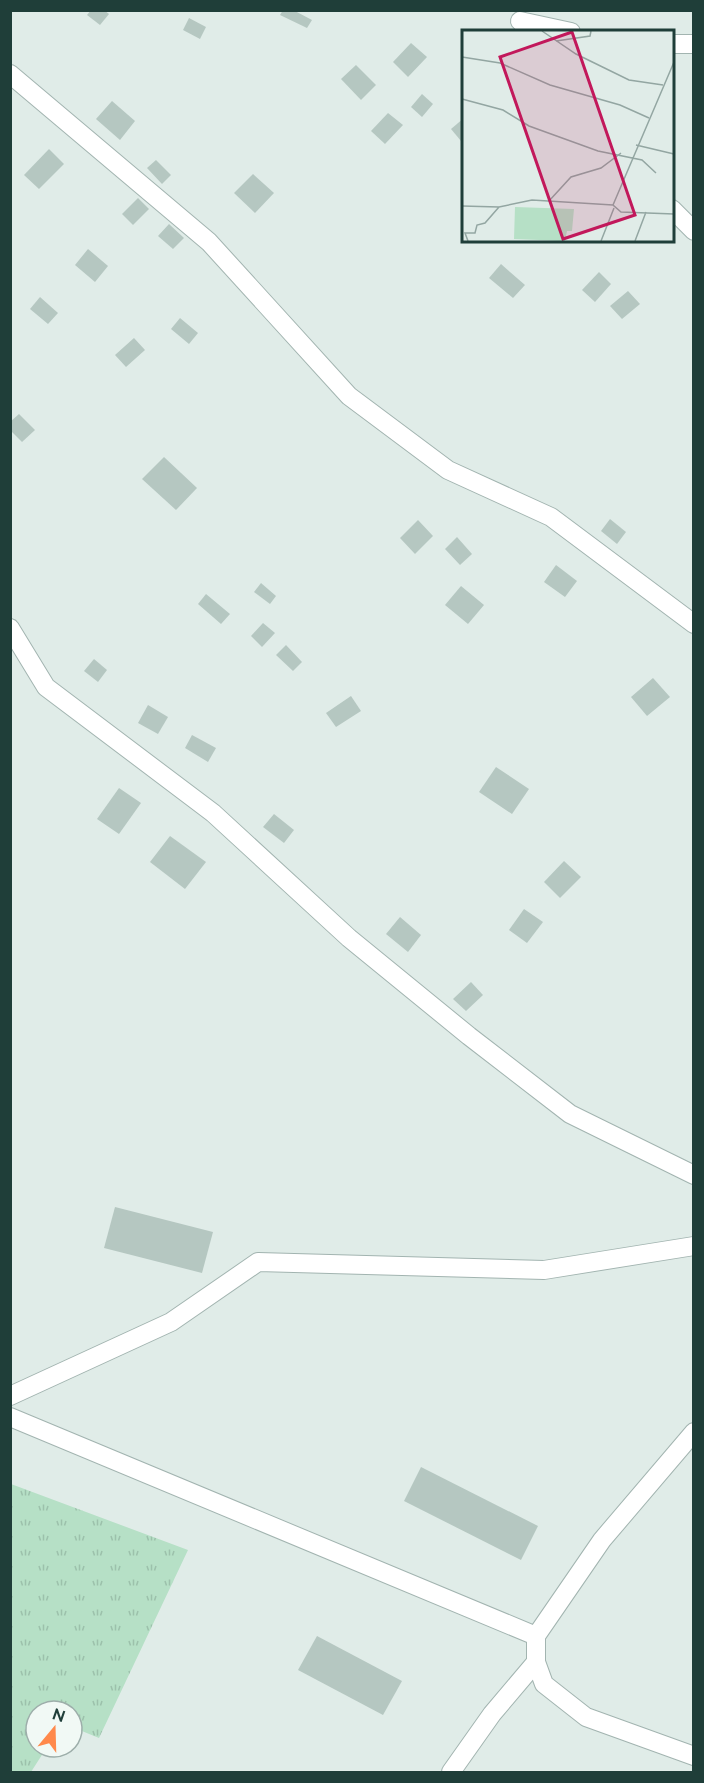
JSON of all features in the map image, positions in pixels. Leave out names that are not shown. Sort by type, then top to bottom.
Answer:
[{"type":"street","points":[[520,21],[562,30]]},
{"type":"street","points":[[674,44],[693,44]]},
{"type":"street","points":[[10,74],[209,242],[349,396],[448,470],[551,517],[693,624]]},
{"type":"street","points":[[674,211],[693,231]]},
{"type":"street","points":[[10,628],[46,687],[213,813],[349,938],[469,1035],[570,1114],[693,1175]]},
{"type":"street","points":[[10,1396],[171,1322],[258,1262],[544,1270],[693,1246]]},
{"type":"street","points":[[10,1417],[536,1636]]},
{"type":"street","points":[[693,1432],[602,1540],[536,1636],[536,1662],[543,1684],[586,1717],[693,1756]]},
{"type":"street","points":[[451,1773],[492,1714],[536,1662]]},
{"type":"green space","points":[[11,1484],[188,1550],[99,1738],[84,1732],[84,1699],[24,1699],[24,1759],[39,1759],[31,1772],[11,1772]]},
{"type":"building","points":[[91,10],[104,10],[109,14],[100,25],[87,15]]},
{"type":"building","points":[[283,10],[293,10],[312,20],[307,28],[280,15]]},
{"type":"building","points":[[189,18],[206,27],[200,39],[183,30]]},
{"type":"building","points":[[411,43],[427,57],[408,77],[393,62]]},
{"type":"building","points":[[356,65],[376,85],[361,100],[341,79]]},
{"type":"building","points":[[422,94],[433,104],[422,117],[411,107]]},
{"type":"building","points":[[112,101],[135,121],[120,140],[96,119]]},
{"type":"building","points":[[388,113],[403,125],[385,144],[371,131]]},
{"type":"building","points":[[462,120],[461,141],[451,129]]},
{"type":"building","points":[[49,149],[64,164],[39,189],[24,175]]},
{"type":"building","points":[[156,160],[171,175],[162,184],[147,168]]},
{"type":"building","points":[[253,174],[274,193],[255,213],[234,193]]},
{"type":"building","points":[[138,198],[149,209],[133,225],[122,214]]},
{"type":"building","points":[[169,224],[184,238],[173,249],[158,236]]},
{"type":"building","points":[[88,249],[108,266],[95,282],[75,265]]},
{"type":"building","points":[[501,264],[525,285],[513,298],[489,278]]},
{"type":"building","points":[[599,272],[611,284],[595,302],[582,290]]},
{"type":"building","points":[[628,291],[640,304],[622,319],[610,306]]},
{"type":"building","points":[[40,297],[58,313],[48,324],[30,309]]},
{"type":"building","points":[[180,318],[198,333],[189,344],[171,329]]},
{"type":"building","points":[[134,338],[145,350],[126,367],[115,355]]},
{"type":"building","points":[[19,414],[35,430],[22,442],[10,430],[10,422]]},
{"type":"building","points":[[164,457],[197,488],[176,510],[142,479]]},
{"type":"building","points":[[610,519],[626,532],[617,544],[601,531]]},
{"type":"building","points":[[418,520],[433,536],[415,554],[400,538]]},
{"type":"building","points":[[457,537],[472,554],[460,565],[445,549]]},
{"type":"building","points":[[556,565],[577,581],[565,597],[544,582]]},
{"type":"building","points":[[261,583],[276,596],[270,604],[254,592]]},
{"type":"building","points":[[461,586],[484,605],[468,624],[445,605]]},
{"type":"building","points":[[206,594],[230,614],[221,624],[198,604]]},
{"type":"building","points":[[263,623],[275,633],[262,647],[251,636]]},
{"type":"building","points":[[286,645],[302,662],[293,671],[276,655]]},
{"type":"building","points":[[94,659],[107,670],[98,682],[84,671]]},
{"type":"building","points":[[653,678],[670,697],[647,716],[631,697]]},
{"type":"building","points":[[351,696],[361,711],[336,727],[326,713]]},
{"type":"building","points":[[148,705],[168,717],[158,734],[138,723]]},
{"type":"building","points":[[192,735],[216,748],[208,762],[185,748]]},
{"type":"building","points":[[496,767],[529,789],[512,814],[479,792]]},
{"type":"building","points":[[119,788],[141,803],[119,834],[97,819]]},
{"type":"building","points":[[274,814],[294,830],[284,843],[263,827]]},
{"type":"building","points":[[170,836],[206,862],[185,889],[150,862]]},
{"type":"building","points":[[564,861],[581,877],[560,898],[544,882]]},
{"type":"building","points":[[524,909],[543,922],[527,943],[509,930]]},
{"type":"building","points":[[400,917],[421,935],[408,952],[386,934]]},
{"type":"building","points":[[471,982],[483,995],[466,1011],[453,999]]},
{"type":"building","points":[[115,1207],[213,1232],[202,1273],[104,1248]]},
{"type":"building","points":[[421,1467],[538,1526],[521,1560],[404,1501]]},
{"type":"building","points":[[317,1636],[402,1681],[383,1715],[298,1670]]}]
